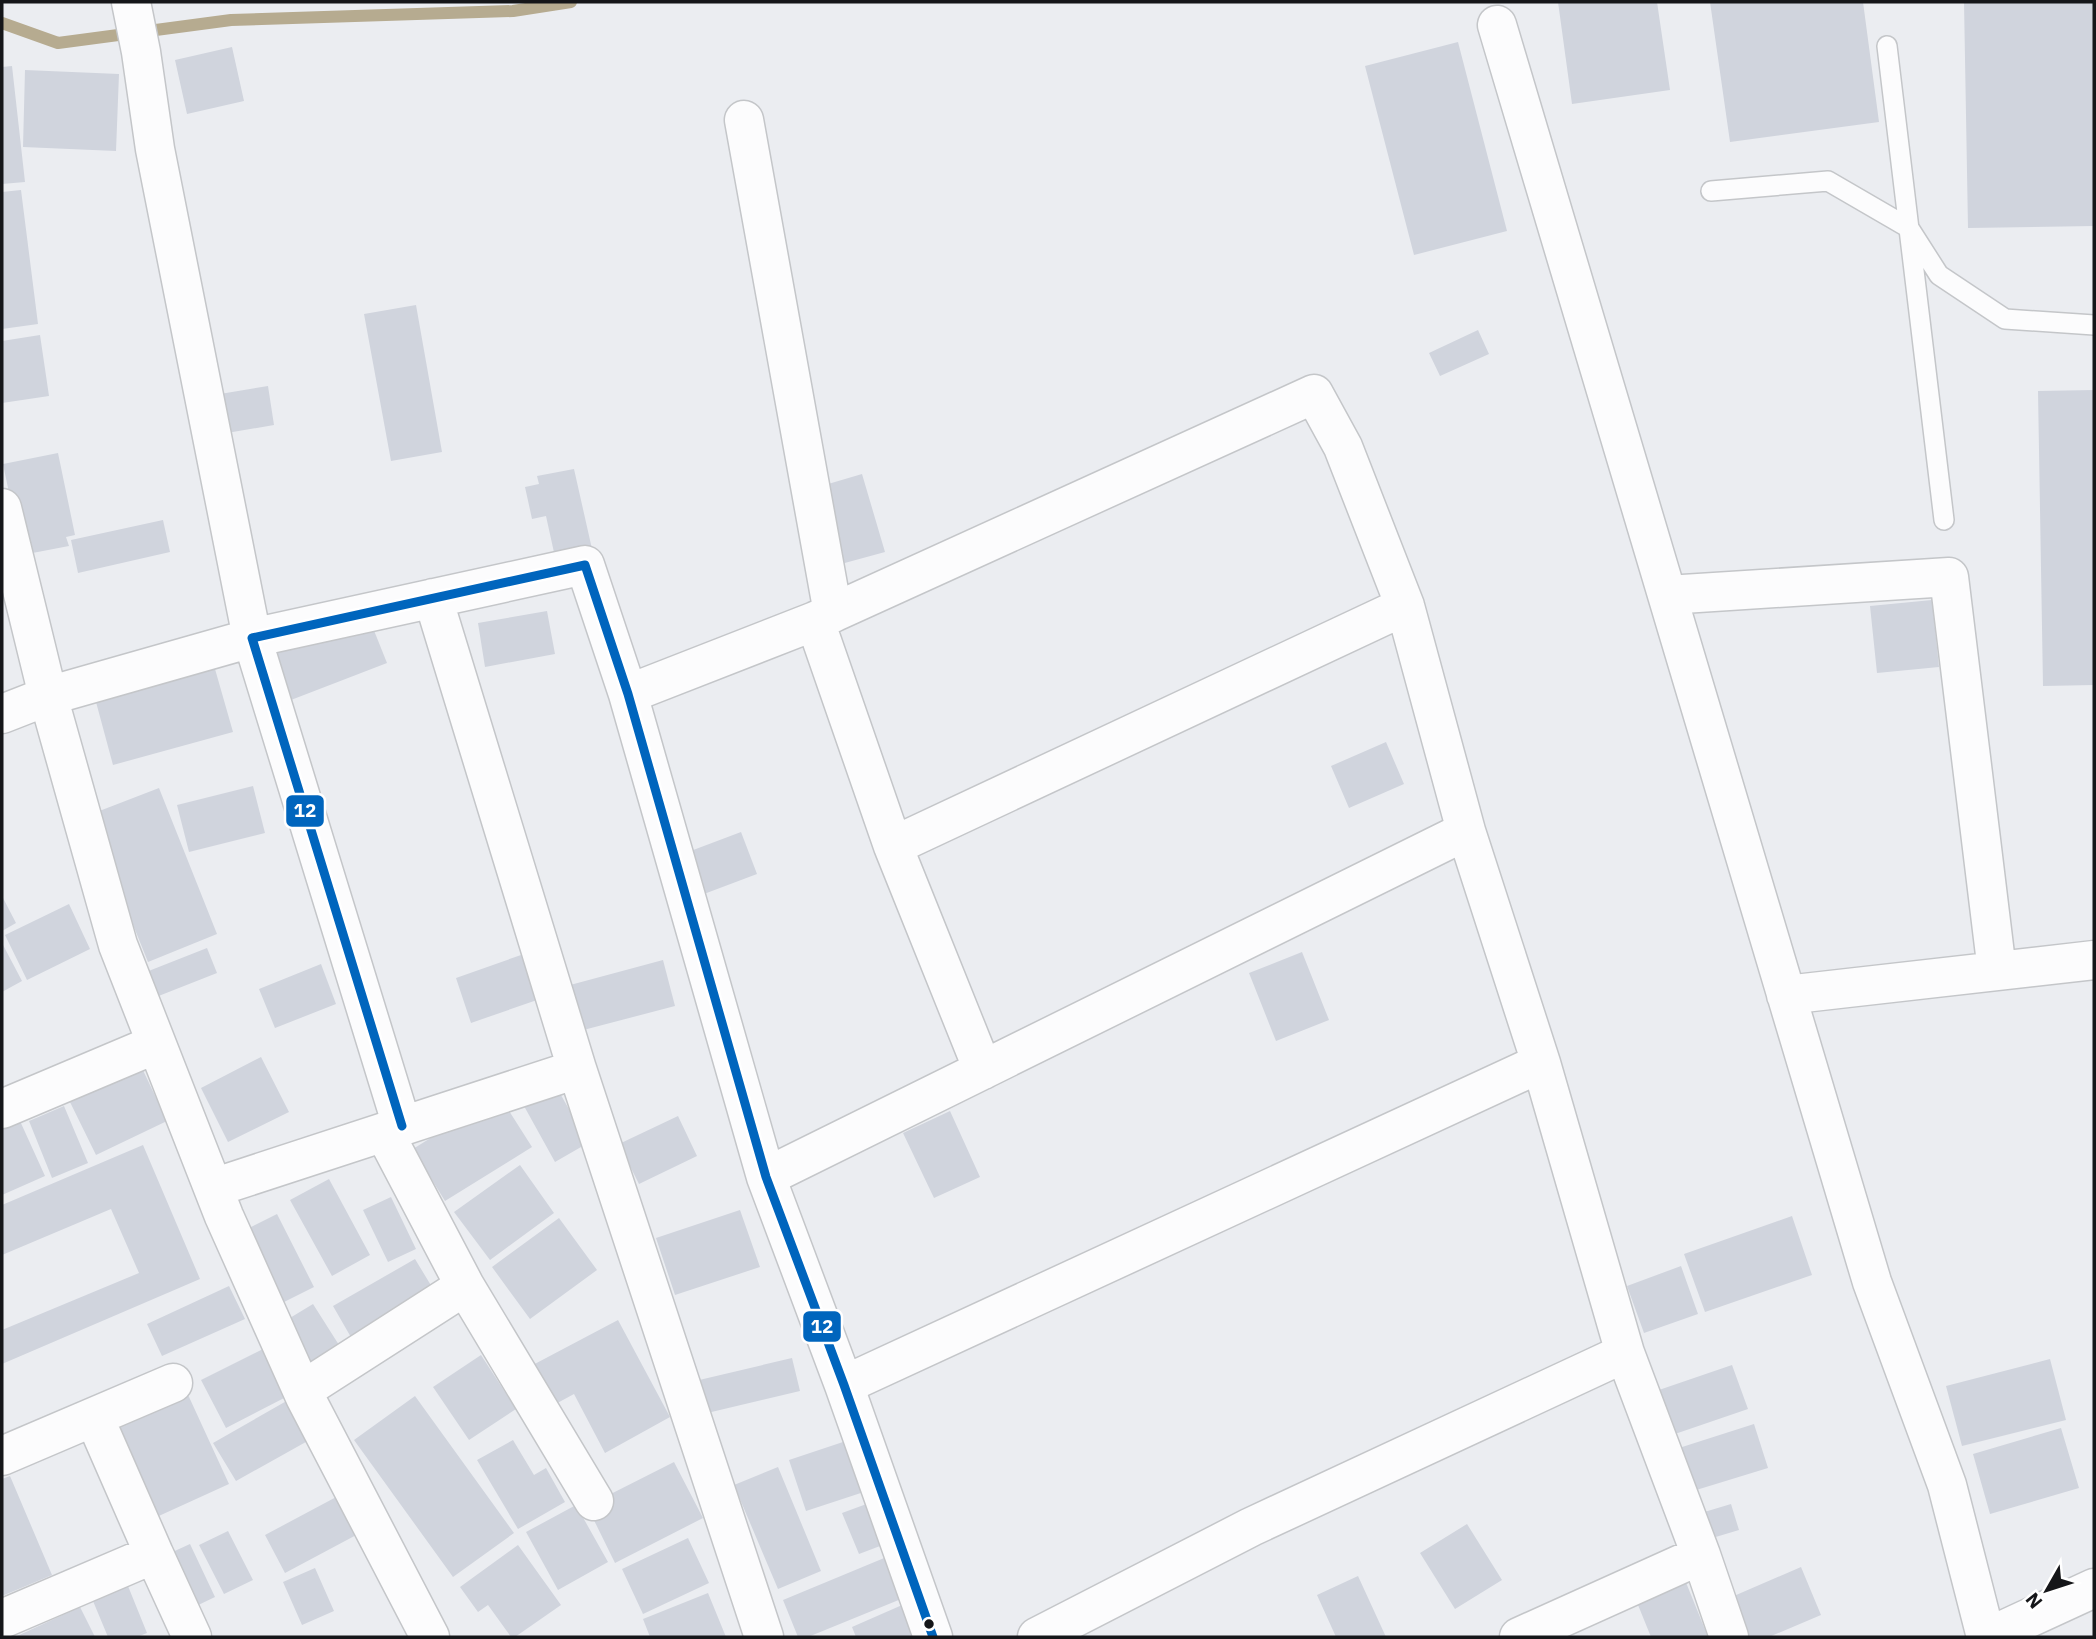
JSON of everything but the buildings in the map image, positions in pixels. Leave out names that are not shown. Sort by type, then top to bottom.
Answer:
[{"type":"street","points":[[131,8],[141,52],[155,149],[252,638],[393,1129],[465,1286],[594,1501]]},
{"type":"street","points":[[1497,25],[1872,1282],[1947,1485],[1987,1637],[2094,1588]]},
{"type":"street","points":[[744,120],[824,617],[893,846],[983,1070]]},
{"type":"street","points":[[628,694],[824,617],[1314,394],[1343,447],[1405,606],[1466,831],[1541,1063],[1625,1353],[1729,1637]]},
{"type":"street","points":[[2,508],[48,696],[118,945],[213,1188],[303,1390],[430,1637]]},
{"type":"street","points":[[2,714],[48,696],[252,638],[586,565],[628,694],[766,1177],[844,1385],[933,1637]]},
{"type":"street","points":[[1667,595],[1949,577],[1997,971]]},
{"type":"street","points":[[433,598],[577,1069],[764,1637]]},
{"type":"street","points":[[893,846],[1405,606]]},
{"type":"street","points":[[766,1177],[1466,831]]},
{"type":"street","points":[[1786,995],[2094,960]]},
{"type":"street","points":[[2,1109],[156,1044]]},
{"type":"street","points":[[844,1385],[1541,1063]]},
{"type":"street","points":[[213,1188],[577,1069]]},
{"type":"street","points":[[303,1390],[465,1286]]},
{"type":"street","points":[[1037,1637],[1251,1527],[1625,1353]]},
{"type":"street","points":[[2,1456],[173,1383]]},
{"type":"street","points":[[94,1417],[192,1637]]},
{"type":"street","points":[[2,1619],[155,1553]]},
{"type":"street","points":[[1519,1637],[1701,1555]]},
{"type":"lane","points":[[1887,46],[1944,520]]},
{"type":"lane","points":[[1711,191],[1828,181],[1909,228],[1939,275],[2005,318],[2094,325]]},
{"type":"waterway","points":[[2,23],[58,43],[231,20],[513,11],[571,2]]},
{"type":"transit line","name":"12","points":[[402,1126],[252,638],[585,565],[628,694],[766,1177],[844,1385],[933,1637]]}]
